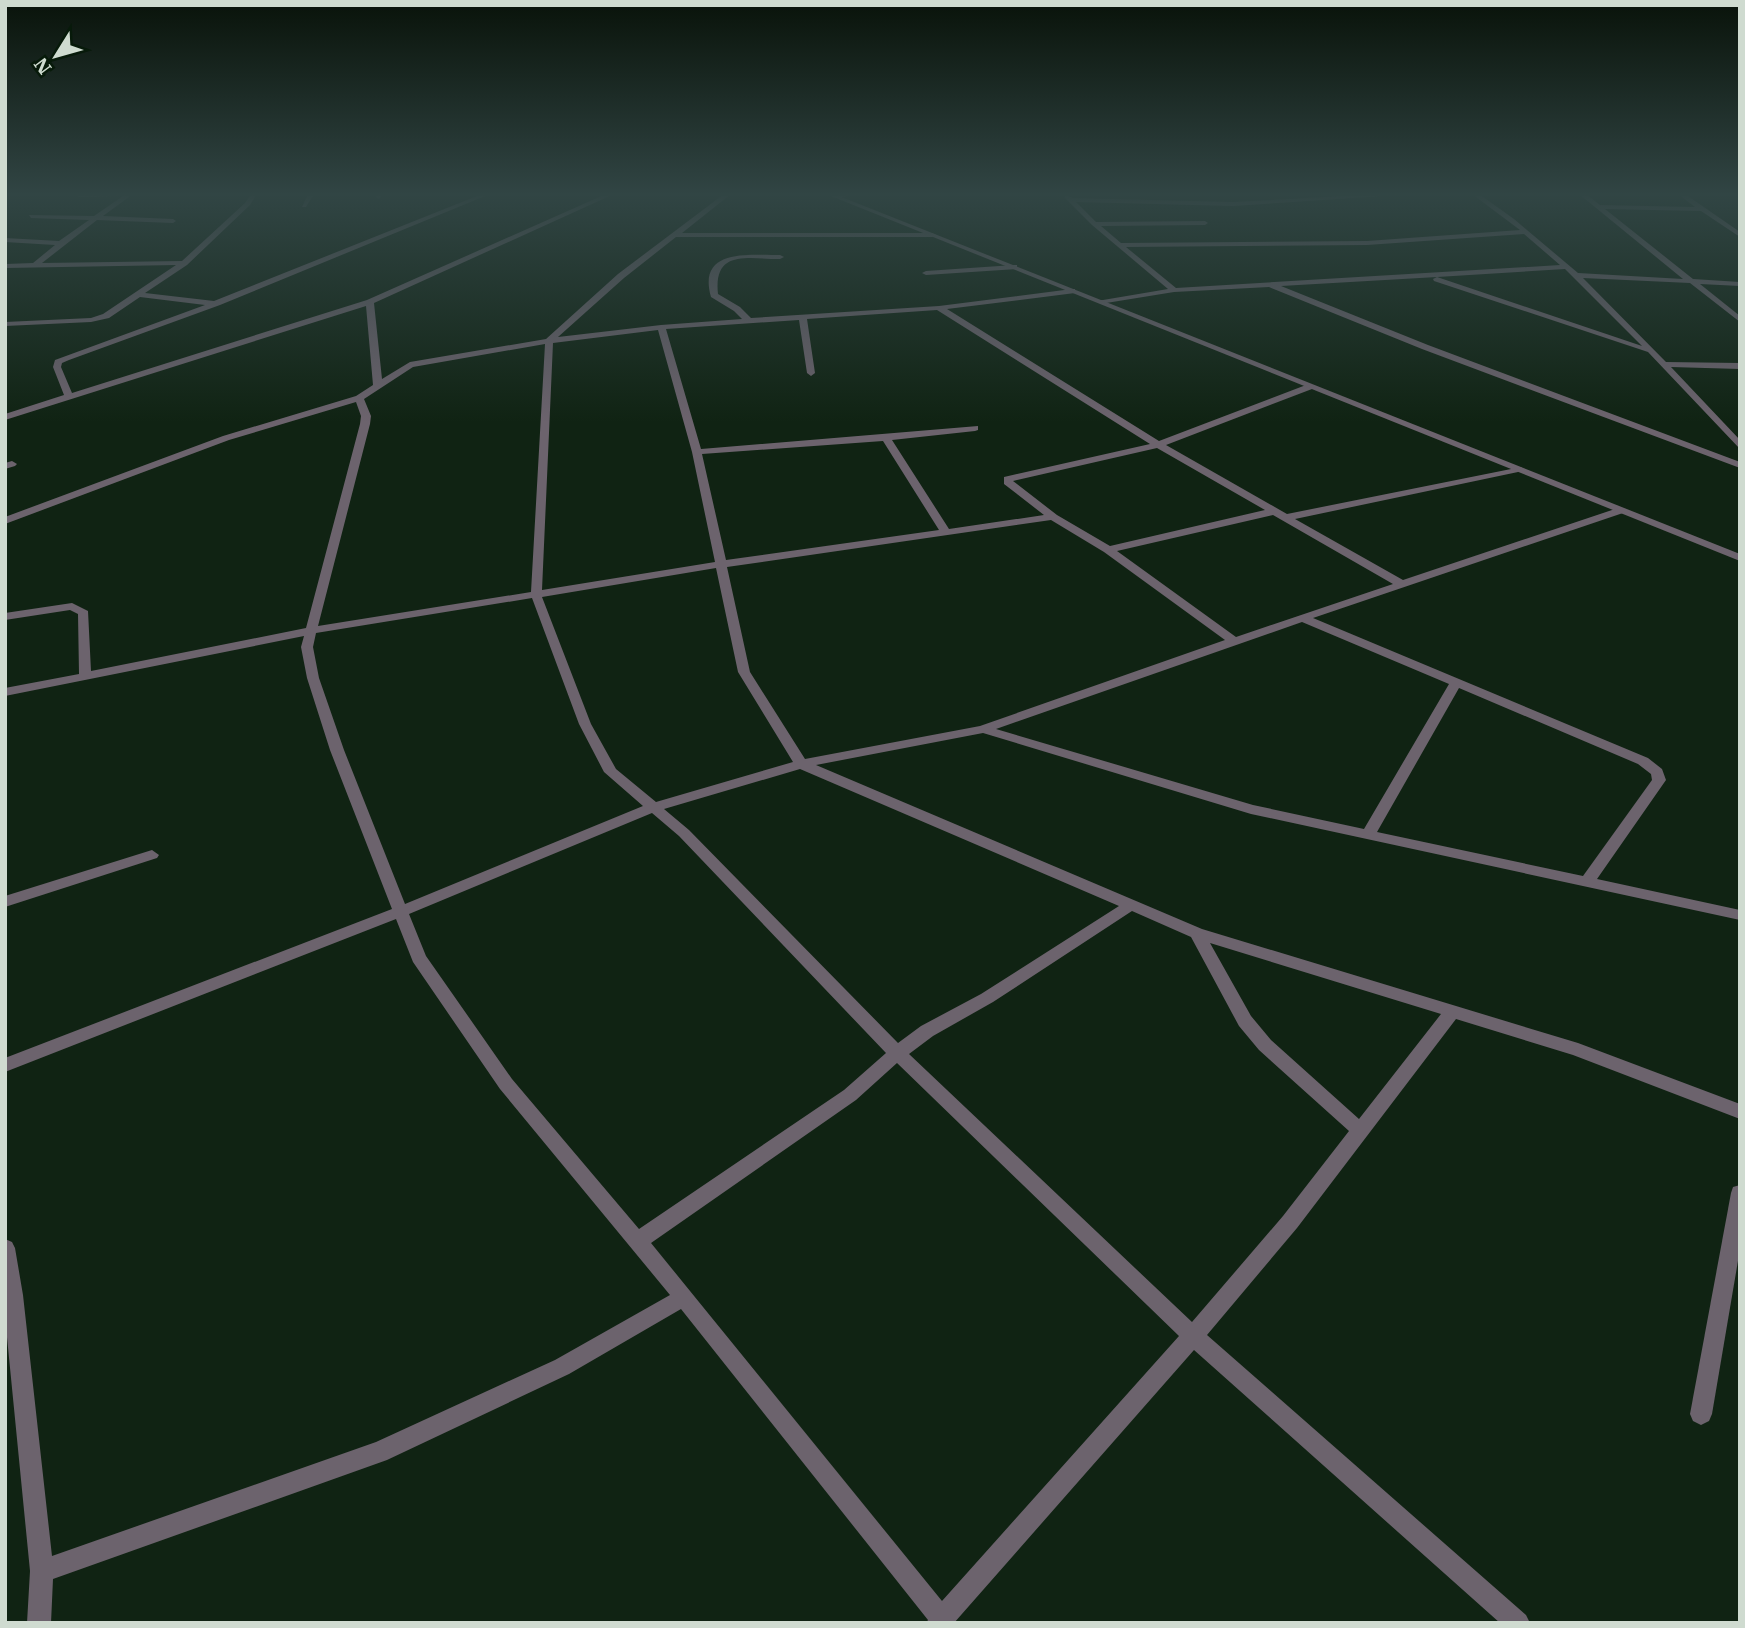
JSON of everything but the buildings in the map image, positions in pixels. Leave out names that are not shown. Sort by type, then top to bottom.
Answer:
[{"type":"street","points":[[5,324],[100,318],[173,270]]},
{"type":"street","points":[[70,398],[57,367],[66,358],[299,270]]},
{"type":"street","points":[[5,416],[70,398],[370,302],[441,270]]},
{"type":"street","points":[[629,270],[549,341],[536,595],[584,724],[611,772],[684,833],[897,1053],[1193,1336],[1518,1623]]},
{"type":"street","points":[[715,270],[711,284],[714,295],[737,309],[750,321]]},
{"type":"street","points":[[926,273],[970,270]]},
{"type":"street","points":[[1021,270],[1740,558]]},
{"type":"street","points":[[1151,270],[1174,290]]},
{"type":"street","points":[[1103,302],[1174,290],[1521,270]]},
{"type":"street","points":[[1570,270],[1740,446]]},
{"type":"street","points":[[1679,270],[1740,320]]},
{"type":"street","points":[[1577,275],[1740,284]]},
{"type":"street","points":[[1429,276],[1649,351]]},
{"type":"street","points":[[1269,284],[1425,347],[1740,465]]},
{"type":"street","points":[[5,521],[250,430],[359,398],[410,365],[549,341],[661,327],[939,308],[1072,291]]},
{"type":"street","points":[[137,294],[217,303]]},
{"type":"street","points":[[370,302],[378,387]]},
{"type":"street","points":[[939,308],[1158,445],[1402,584]]},
{"type":"street","points":[[803,317],[811,373]]},
{"type":"street","points":[[661,327],[697,452],[744,673],[801,764],[1197,933],[1578,1050],[1740,1112]]},
{"type":"street","points":[[1662,364],[1740,366]]},
{"type":"street","points":[[1234,640],[1108,550],[1053,517],[1008,482],[1008,479],[1158,445],[1310,387]]},
{"type":"street","points":[[359,398],[366,416],[365,424],[307,647],[313,678],[337,750],[419,958],[506,1084],[684,1297],[940,1621],[1193,1336],[1290,1222],[1359,1129],[1452,1012]]},
{"type":"street","points":[[697,452],[886,438],[975,428]]},
{"type":"street","points":[[886,438],[946,532]]},
{"type":"street","points":[[1288,517],[1518,469]]},
{"type":"street","points":[[5,1065],[400,912],[652,808],[801,764],[983,729],[1234,640],[1619,510]]},
{"type":"street","points":[[1108,550],[1276,511]]},
{"type":"street","points":[[5,692],[310,631],[722,564],[1053,517]]},
{"type":"street","points":[[5,617],[72,606],[79,608],[84,612],[85,675]]},
{"type":"street","points":[[1302,618],[1643,761],[1657,772],[1659,780],[1587,883]]},
{"type":"street","points":[[1369,833],[1456,682]]},
{"type":"street","points":[[983,729],[1251,809],[1740,915]]},
{"type":"street","points":[[5,902],[152,855]]},
{"type":"street","points":[[636,1242],[850,1095],[897,1053],[1131,905]]},
{"type":"street","points":[[1197,933],[1245,1021],[1265,1045],[1359,1129]]},
{"type":"street","points":[[1701,1414],[1740,1193]]},
{"type":"street","points":[[5,1248],[13,1295],[42,1571],[39,1623]]},
{"type":"street","points":[[42,1571],[379,1452],[562,1367],[684,1297]]}]
